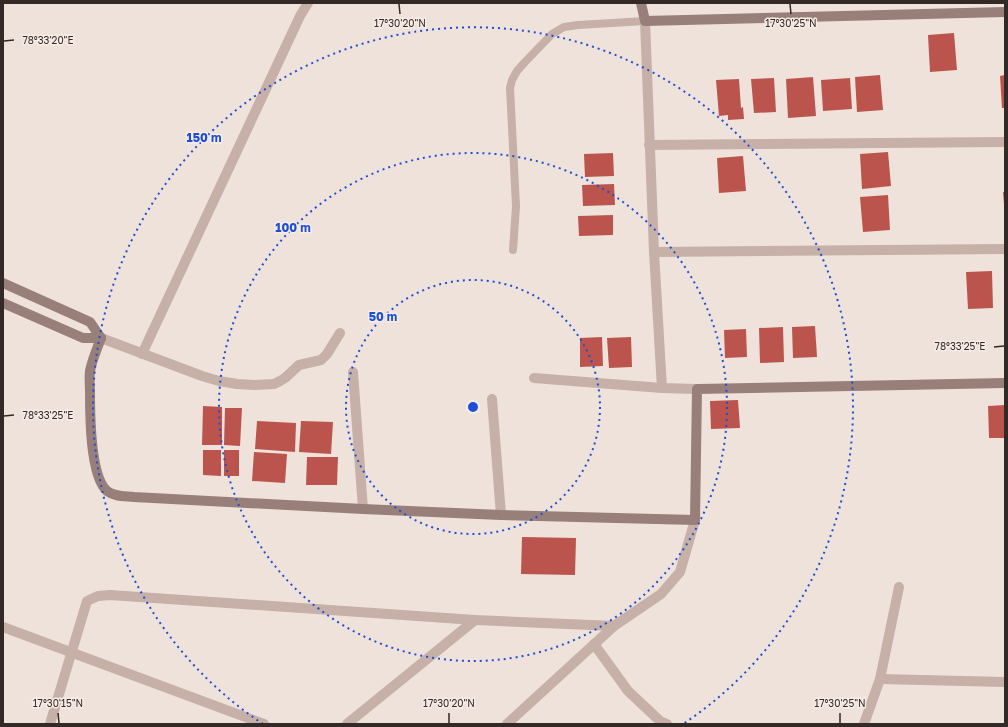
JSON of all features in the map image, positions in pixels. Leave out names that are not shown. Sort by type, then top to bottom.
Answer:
[{"type":"street","points":[[142,354],[300,16],[308,3]]},
{"type":"street","points":[[640,3],[645,21],[654,252],[662,388]]},
{"type":"street","points":[[645,21],[1005,12]]},
{"type":"street","points":[[649,144],[1005,142]]},
{"type":"street","points":[[654,252],[1005,249]]},
{"type":"street","points":[[3,283],[90,322],[101,338]]},
{"type":"street","points":[[3,303],[84,338],[101,338],[218,382],[237,384],[254,385],[274,384],[280,382],[299,365],[321,360],[327,354],[340,333]]},
{"type":"street","points":[[101,338],[90,370],[90,426],[96,469],[100,481],[108,491],[113,494],[134,497],[362,509],[501,515],[695,520]]},
{"type":"street","points":[[353,372],[362,509]]},
{"type":"street","points":[[534,378],[662,388],[1005,383]]},
{"type":"street","points":[[507,724],[614,626],[661,594],[680,572],[695,520],[697,388]]},
{"type":"street","points":[[492,398],[501,515]]},
{"type":"street","points":[[864,724],[880,679],[899,587]]},
{"type":"street","points":[[50,724],[87,601],[98,596],[118,596],[475,620],[614,626]]},
{"type":"street","points":[[347,724],[475,620]]},
{"type":"street","points":[[3,627],[264,724]]},
{"type":"street","points":[[594,644],[628,691],[660,721],[667,724]]},
{"type":"street","points":[[880,679],[1005,682]]},
{"type":"lane","points":[[513,250],[516,206],[510,88],[517,71],[552,34],[564,27],[578,24],[645,21]]},
{"type":"building","points":[[954,33],[957,70],[930,72],[928,35]]},
{"type":"building","points":[[880,75],[883,110],[857,112],[855,77]]},
{"type":"building","points":[[1005,75],[1005,108],[1002,108],[1000,76]]},
{"type":"building","points":[[813,77],[816,116],[788,118],[786,79]]},
{"type":"building","points":[[774,78],[776,112],[754,113],[751,79]]},
{"type":"building","points":[[850,78],[852,109],[823,111],[821,80]]},
{"type":"building","points":[[739,79],[741,108],[743,107],[744,119],[728,120],[728,115],[719,116],[716,80]]},
{"type":"building","points":[[888,152],[891,186],[862,189],[860,154]]},
{"type":"building","points":[[613,153],[614,176],[585,177],[584,154]]},
{"type":"building","points":[[743,156],[746,191],[719,193],[717,158]]},
{"type":"building","points":[[614,184],[615,205],[583,206],[582,185]]},
{"type":"building","points":[[1003,192],[1005,192],[1005,204],[1004,204]]},
{"type":"building","points":[[888,195],[890,230],[863,232],[860,197]]},
{"type":"building","points":[[613,215],[613,235],[579,236],[578,216]]},
{"type":"building","points":[[992,271],[993,308],[968,309],[966,272]]},
{"type":"building","points":[[815,326],[817,357],[793,358],[792,327]]},
{"type":"building","points":[[783,327],[784,362],[760,363],[759,328]]},
{"type":"building","points":[[746,329],[747,357],[725,358],[724,330]]},
{"type":"building","points":[[602,337],[603,366],[580,367],[580,338]]},
{"type":"building","points":[[631,337],[632,367],[609,368],[607,338]]},
{"type":"building","points":[[738,400],[740,428],[711,429],[710,401]]},
{"type":"building","points":[[1005,405],[1005,438],[989,438],[988,406]]},
{"type":"building","points":[[203,406],[222,407],[222,445],[202,445]]},
{"type":"building","points":[[225,408],[242,408],[240,446],[224,445]]},
{"type":"building","points":[[257,421],[296,423],[295,452],[255,449]]},
{"type":"building","points":[[301,421],[333,422],[331,454],[299,452]]},
{"type":"building","points":[[203,450],[221,450],[221,476],[203,475]]},
{"type":"building","points":[[224,450],[239,450],[239,476],[224,476]]},
{"type":"building","points":[[254,452],[287,454],[285,483],[252,481]]},
{"type":"building","points":[[307,457],[338,457],[337,485],[306,485]]},
{"type":"building","points":[[522,537],[576,538],[575,575],[521,574]]}]
